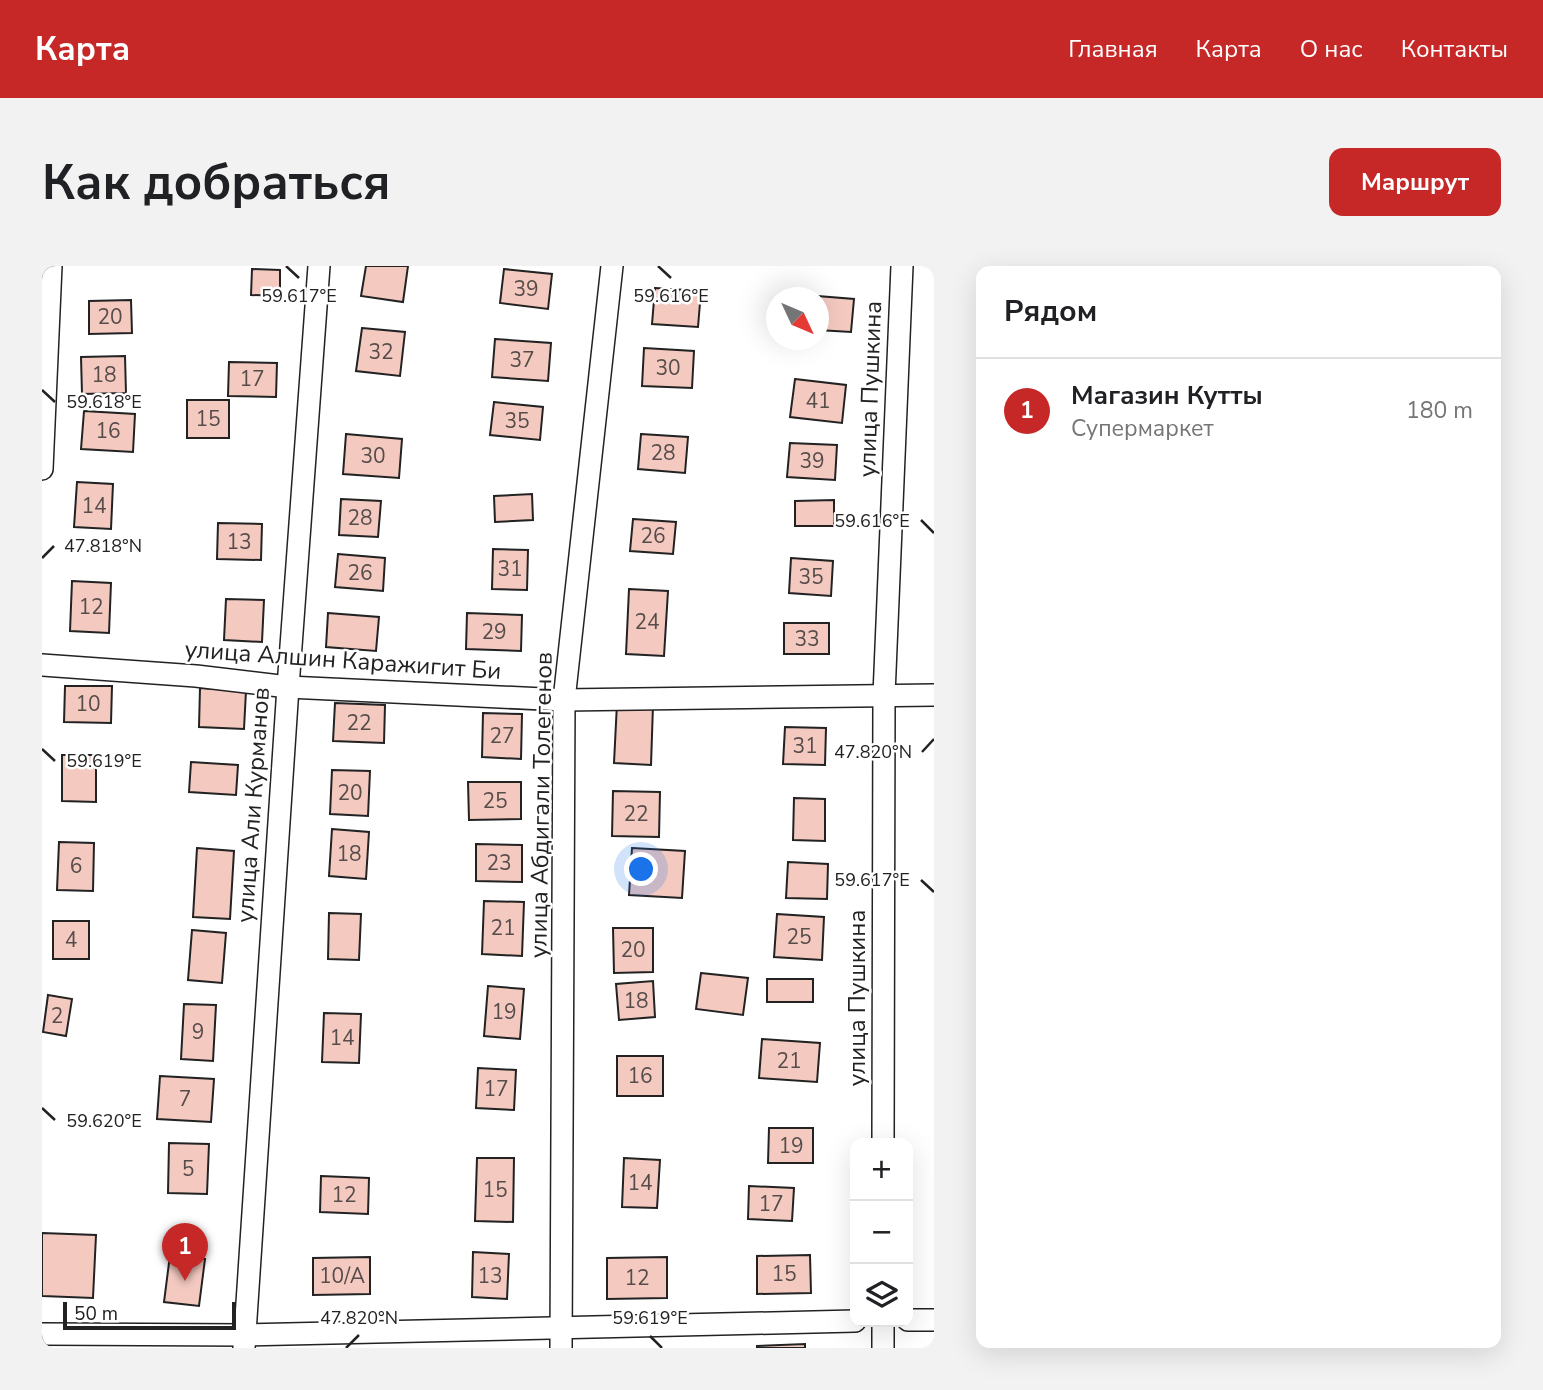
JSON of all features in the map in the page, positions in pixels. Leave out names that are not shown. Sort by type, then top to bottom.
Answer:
[{"type":"street","points":[[42,469],[51,266]]},
{"type":"street","name":"улица Али Курманов","points":[[244,1341],[319,266]]},
{"type":"street","name":"улица Абдигали Толегенов","points":[[561,1338],[564,700],[612,266]]},
{"type":"street","name":"улица Пушкина","points":[[883,1138],[884,695],[902,266]]},
{"type":"street","name":"улица Алшин Каражигит Би","points":[[42,664],[196,676],[288,687],[564,700],[934,695]]},
{"type":"street","points":[[913,1320],[934,1320]]},
{"type":"street","points":[[42,1334],[244,1341],[561,1338],[850,1321]]},
{"type":"street","points":[[883,1327],[883,1348]]},
{"type":"building","points":[[366,266],[408,266],[403,302],[361,296]]},
{"type":"building","points":[[252,269],[280,270],[280,296],[251,295]]},
{"type":"building","points":[[504,269],[552,274],[548,309],[500,303]]},
{"type":"building","points":[[655,288],[701,291],[698,327],[652,324]]},
{"type":"building","points":[[829,297],[854,299],[851,332],[829,331]]},
{"type":"building","points":[[131,300],[132,333],[89,334],[89,301]]},
{"type":"building","points":[[362,328],[405,332],[400,376],[356,371]]},
{"type":"building","points":[[495,339],[551,343],[548,381],[492,377]]},
{"type":"building","points":[[644,348],[694,351],[692,388],[642,386]]},
{"type":"building","points":[[125,356],[126,393],[82,394],[81,357]]},
{"type":"building","points":[[229,362],[277,363],[276,397],[228,396]]},
{"type":"building","points":[[795,379],[846,385],[842,423],[790,417]]},
{"type":"building","points":[[187,400],[229,400],[229,438],[187,438]]},
{"type":"building","points":[[494,402],[543,407],[540,440],[490,435]]},
{"type":"building","points":[[84,411],[135,414],[133,452],[81,449]]},
{"type":"building","points":[[346,434],[402,439],[399,478],[343,474]]},
{"type":"building","points":[[641,434],[688,437],[685,473],[638,469]]},
{"type":"building","points":[[790,443],[837,445],[835,480],[787,477]]},
{"type":"building","points":[[77,482],[113,484],[111,529],[74,527]]},
{"type":"building","points":[[532,494],[533,520],[495,522],[494,496]]},
{"type":"building","points":[[341,499],[381,501],[378,537],[339,535]]},
{"type":"building","points":[[834,500],[834,526],[795,526],[795,501]]},
{"type":"building","points":[[633,519],[676,522],[673,554],[630,551]]},
{"type":"building","points":[[218,523],[262,524],[261,560],[217,559]]},
{"type":"building","points":[[493,549],[528,550],[527,590],[492,589]]},
{"type":"building","points":[[338,554],[385,558],[383,591],[335,587]]},
{"type":"building","points":[[791,558],[833,561],[831,596],[789,593]]},
{"type":"building","points":[[72,581],[111,583],[109,633],[70,631]]},
{"type":"building","points":[[629,589],[668,591],[664,656],[626,654]]},
{"type":"building","points":[[226,599],[264,600],[262,642],[224,640]]},
{"type":"building","points":[[328,613],[379,617],[376,651],[326,647]]},
{"type":"building","points":[[467,613],[522,615],[521,651],[466,649]]},
{"type":"building","points":[[784,623],[829,623],[829,654],[784,654]]},
{"type":"building","points":[[65,686],[112,686],[111,723],[64,722]]},
{"type":"building","points":[[200,688],[246,691],[244,729],[199,727]]},
{"type":"building","points":[[335,703],[385,705],[384,743],[333,741]]},
{"type":"building","points":[[617,703],[653,705],[651,765],[614,763]]},
{"type":"building","points":[[483,713],[522,714],[521,759],[482,757]]},
{"type":"building","points":[[785,727],[826,728],[825,765],[783,764]]},
{"type":"building","points":[[62,755],[96,755],[96,802],[62,801]]},
{"type":"building","points":[[191,762],[238,765],[236,795],[189,792]]},
{"type":"building","points":[[332,770],[370,771],[368,816],[330,814]]},
{"type":"building","points":[[468,782],[521,782],[521,819],[469,820]]},
{"type":"building","points":[[613,791],[660,792],[659,837],[612,836]]},
{"type":"building","points":[[794,798],[825,799],[825,841],[793,840]]},
{"type":"building","points":[[332,829],[369,832],[366,879],[329,876]]},
{"type":"building","points":[[59,842],[94,843],[93,891],[57,890]]},
{"type":"building","points":[[476,844],[522,845],[522,882],[476,881]]},
{"type":"building","points":[[197,848],[234,851],[230,919],[193,917]]},
{"type":"building","points":[[632,848],[685,851],[682,898],[629,895]]},
{"type":"building","points":[[788,862],[828,864],[827,899],[786,898]]},
{"type":"building","points":[[484,901],[524,902],[522,956],[482,954]]},
{"type":"building","points":[[329,913],[361,914],[359,960],[328,959]]},
{"type":"building","points":[[777,914],[824,917],[822,960],[774,957]]},
{"type":"building","points":[[53,921],[89,921],[89,959],[53,959]]},
{"type":"building","points":[[613,928],[653,928],[653,972],[614,973]]},
{"type":"building","points":[[192,930],[226,933],[222,983],[188,980]]},
{"type":"building","points":[[701,973],[748,978],[743,1015],[696,1009]]},
{"type":"building","points":[[767,979],[813,979],[813,1002],[767,1002]]},
{"type":"building","points":[[653,981],[655,1017],[619,1020],[616,984]]},
{"type":"building","points":[[488,986],[524,989],[520,1039],[484,1036]]},
{"type":"building","points":[[48,995],[72,999],[66,1036],[43,1032]]},
{"type":"building","points":[[184,1004],[216,1005],[213,1061],[181,1059]]},
{"type":"building","points":[[324,1013],[361,1014],[359,1063],[322,1062]]},
{"type":"building","points":[[762,1039],[820,1043],[817,1082],[759,1078]]},
{"type":"building","points":[[617,1056],[663,1056],[663,1096],[617,1096]]},
{"type":"building","points":[[478,1068],[516,1070],[514,1110],[476,1108]]},
{"type":"building","points":[[160,1076],[214,1079],[211,1122],[157,1119]]},
{"type":"building","points":[[769,1128],[813,1128],[813,1163],[768,1163]]},
{"type":"building","points":[[169,1143],[209,1144],[207,1194],[168,1193]]},
{"type":"building","points":[[477,1158],[514,1158],[513,1222],[475,1221]]},
{"type":"building","points":[[624,1158],[660,1160],[657,1208],[622,1207]]},
{"type":"building","points":[[321,1176],[369,1178],[368,1214],[320,1212]]},
{"type":"building","points":[[749,1186],[794,1188],[792,1221],[748,1219]]},
{"type":"building","points":[[42,1233],[96,1235],[93,1298],[42,1296]]},
{"type":"building","points":[[473,1252],[509,1254],[507,1299],[472,1297]]},
{"type":"building","points":[[170,1255],[205,1259],[199,1306],[164,1302]]},
{"type":"building","points":[[810,1255],[811,1293],[757,1294],[757,1256]]},
{"type":"building","points":[[370,1257],[370,1294],[313,1295],[313,1258]]},
{"type":"building","points":[[667,1257],[667,1298],[607,1299],[607,1258]]},
{"type":"building","points":[[805,1344],[805,1348],[757,1348],[757,1346]]},
{"type":"place","name":"Магазин Кутты","points":[[185,1281]]}]
